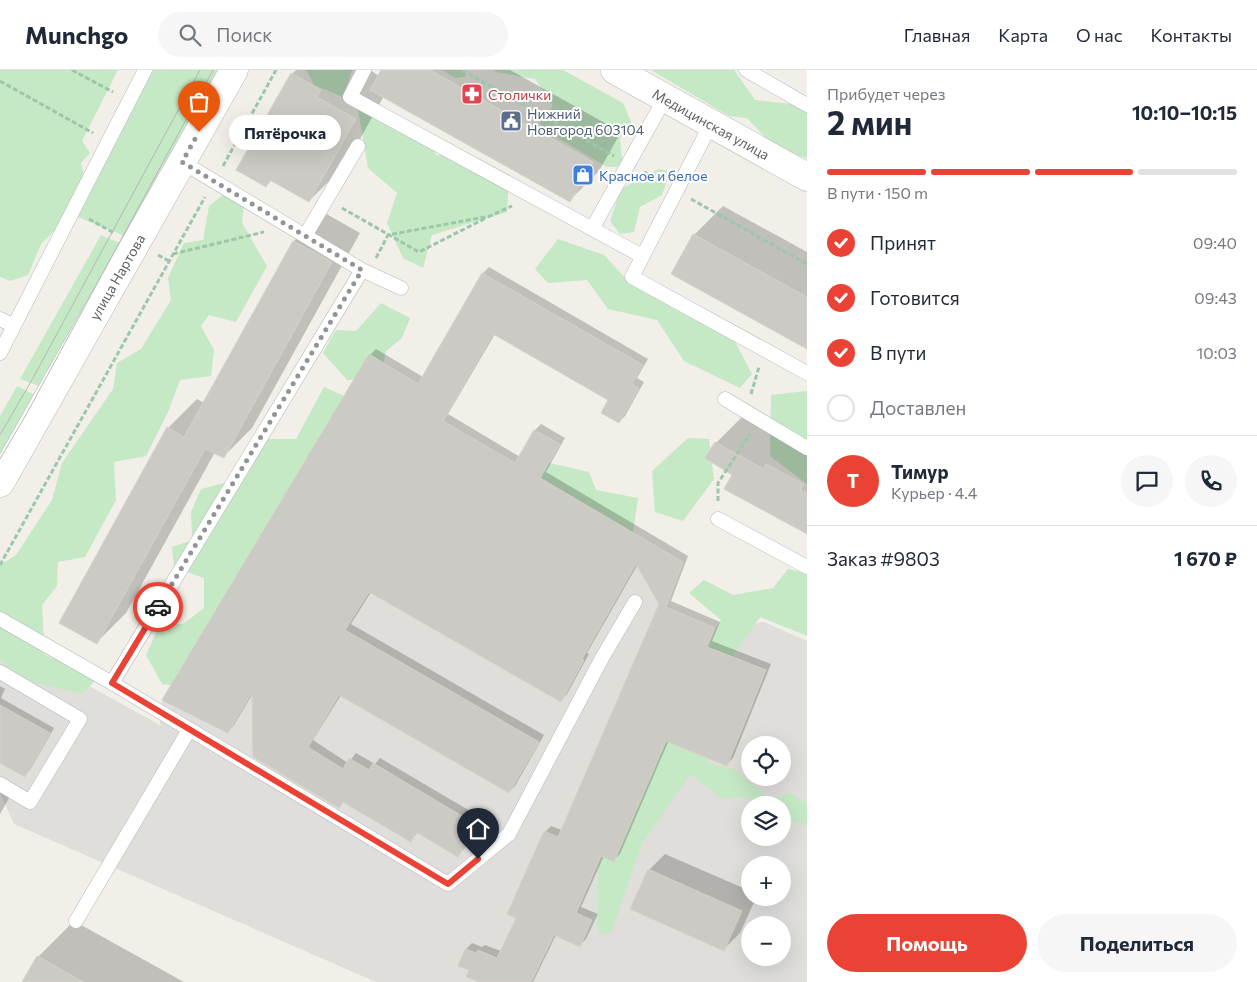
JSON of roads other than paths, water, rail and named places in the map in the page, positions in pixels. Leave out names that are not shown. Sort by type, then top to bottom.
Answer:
[{"type":"street","name":"улица Нартова","points":[[0,483],[234,70]]},
{"type":"street","name":"Медицинская улица","points":[[615,70],[807,177]]},
{"type":"lane","points":[[0,353],[145,70]]},
{"type":"lane","points":[[364,70],[350,97],[642,256]]},
{"type":"lane","points":[[746,70],[807,105]]},
{"type":"lane","points":[[592,229],[665,98]]},
{"type":"lane","points":[[711,124],[632,276],[807,373]]},
{"type":"lane","points":[[305,236],[358,146]]},
{"type":"lane","points":[[182,162],[365,271],[402,288]]},
{"type":"lane","points":[[112,683],[365,271]]},
{"type":"lane","points":[[0,319],[14,326]]},
{"type":"lane","points":[[725,400],[807,448]]},
{"type":"lane","points":[[718,519],[807,566]]},
{"type":"lane","points":[[0,619],[112,683],[448,884],[509,834],[602,658],[635,602]]},
{"type":"lane","points":[[0,672],[80,719],[30,802],[0,784]]},
{"type":"lane","points":[[76,921],[189,730]]},
{"type":"tram line","points":[[0,435],[33,378],[200,70]]},
{"type":"tram line","points":[[0,459],[27,413],[213,70]]},
{"type":"place","name":"Столички","points":[[472,94]]},
{"type":"place","name":"Нижний Новгород 603104","points":[[511,121]]},
{"type":"place","name":"Пятёрочка","points":[[199,132]]},
{"type":"place","name":"Красное и белое","points":[[583,175]]}]
